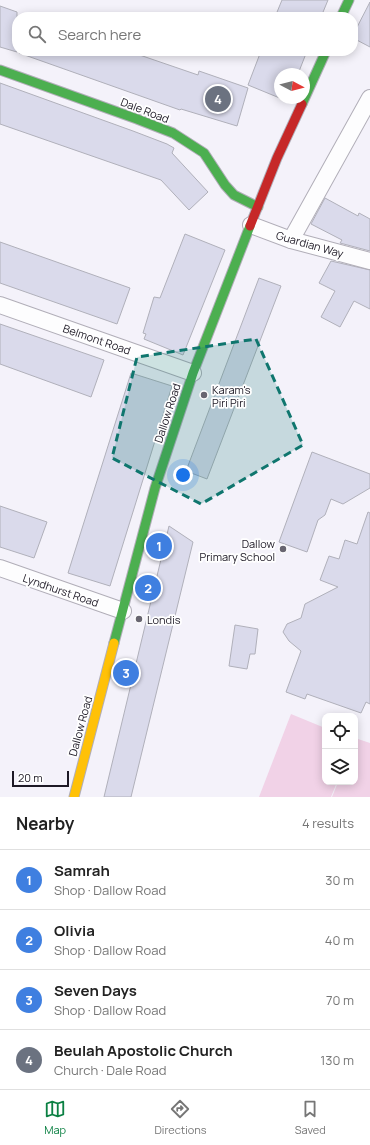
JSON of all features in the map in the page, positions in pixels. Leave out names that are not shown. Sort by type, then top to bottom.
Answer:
[{"type":"street","points":[[343,12],[349,0]]},
{"type":"street","name":"Dallow Road","points":[[74,797],[155,488],[193,373],[277,158],[324,56]]},
{"type":"street","name":"Dale Road","points":[[0,70],[173,133],[204,153],[225,185],[234,195],[258,207]]},
{"type":"street","points":[[291,240],[370,98]]},
{"type":"street","name":"Guardian Way","points":[[251,225],[291,240],[370,261]]},
{"type":"street","name":"Belmont Road","points":[[0,305],[193,373]]},
{"type":"street","name":"Lyndhurst Road","points":[[0,568],[123,611]]},
{"type":"highlighted area","points":[[256,339],[303,445],[201,504],[112,458],[137,357]]},
{"type":"shaded area","points":[[291,714],[322,727],[322,785],[336,785],[331,797],[259,797]]},
{"type":"shaded area","points":[[358,739],[370,743],[370,797],[332,797],[337,785],[358,785]]},
{"type":"building","points":[[282,0],[328,0],[323,12],[277,12]]},
{"type":"building","points":[[370,2],[370,47],[358,41],[358,25]]},
{"type":"building","points":[[0,6],[17,12],[12,12],[12,51],[0,47]]},
{"type":"building","points":[[27,56],[143,56],[198,75],[199,71],[248,88],[237,126],[181,109],[180,110]]},
{"type":"building","points":[[259,56],[305,56],[300,68],[274,68],[274,96],[248,85]]},
{"type":"building","points":[[0,83],[167,144],[174,148],[172,153],[208,192],[189,210],[161,180],[0,124]]},
{"type":"building","points":[[325,198],[358,216],[359,213],[370,219],[370,251],[340,243],[342,240],[311,224]]},
{"type":"building","points":[[185,234],[225,250],[183,355],[144,339],[146,334],[143,333],[154,297],[160,298]]},
{"type":"building","points":[[0,242],[130,288],[117,324],[0,283]]},
{"type":"building","points":[[331,261],[370,270],[370,309],[354,301],[340,327],[321,317],[335,291],[319,283]]},
{"type":"building","points":[[259,278],[281,286],[207,479],[186,471]]},
{"type":"building","points":[[0,324],[104,360],[91,397],[0,364]]},
{"type":"building","points":[[131,373],[172,386],[110,586],[68,573]]},
{"type":"building","points":[[312,452],[370,474],[370,488],[343,504],[331,499],[325,515],[318,520],[307,552],[279,542]]},
{"type":"building","points":[[0,506],[47,522],[34,558],[0,547]]},
{"type":"building","points":[[368,512],[370,513],[370,704],[366,702],[361,713],[307,694],[305,699],[286,692],[301,651],[289,641],[283,632],[287,624],[301,618],[305,604],[338,587],[320,580],[329,556],[339,559],[345,540],[357,544]]},
{"type":"building","points":[[169,526],[193,542],[131,797],[104,797]]},
{"type":"building","points":[[235,625],[258,629],[255,654],[250,654],[247,669],[229,666]]},
{"type":"traffic: fast","points":[[343,12],[349,0]]},
{"type":"traffic: fast","points":[[310,86],[324,56]]},
{"type":"traffic: fast","points":[[0,70],[173,133],[204,153],[225,185],[234,195],[258,207]]},
{"type":"traffic: fast","points":[[114,643],[155,488],[193,373],[250,226]]},
{"type":"traffic: slow","points":[[74,797],[114,643]]},
{"type":"traffic: jam","points":[[250,226],[277,158],[302,104]]},
{"type":"place","name":"Beulah Apostolic Church","points":[[218,99]]},
{"type":"place","name":"Karam's Piri Piri","points":[[204,395]]},
{"type":"place","name":"Samrah","points":[[159,546]]},
{"type":"place","name":"Dallow Primary School","points":[[283,549]]},
{"type":"place","name":"Olivia","points":[[148,588]]},
{"type":"place","name":"Londis","points":[[139,619]]},
{"type":"place","name":"Seven Days","points":[[126,673]]}]
